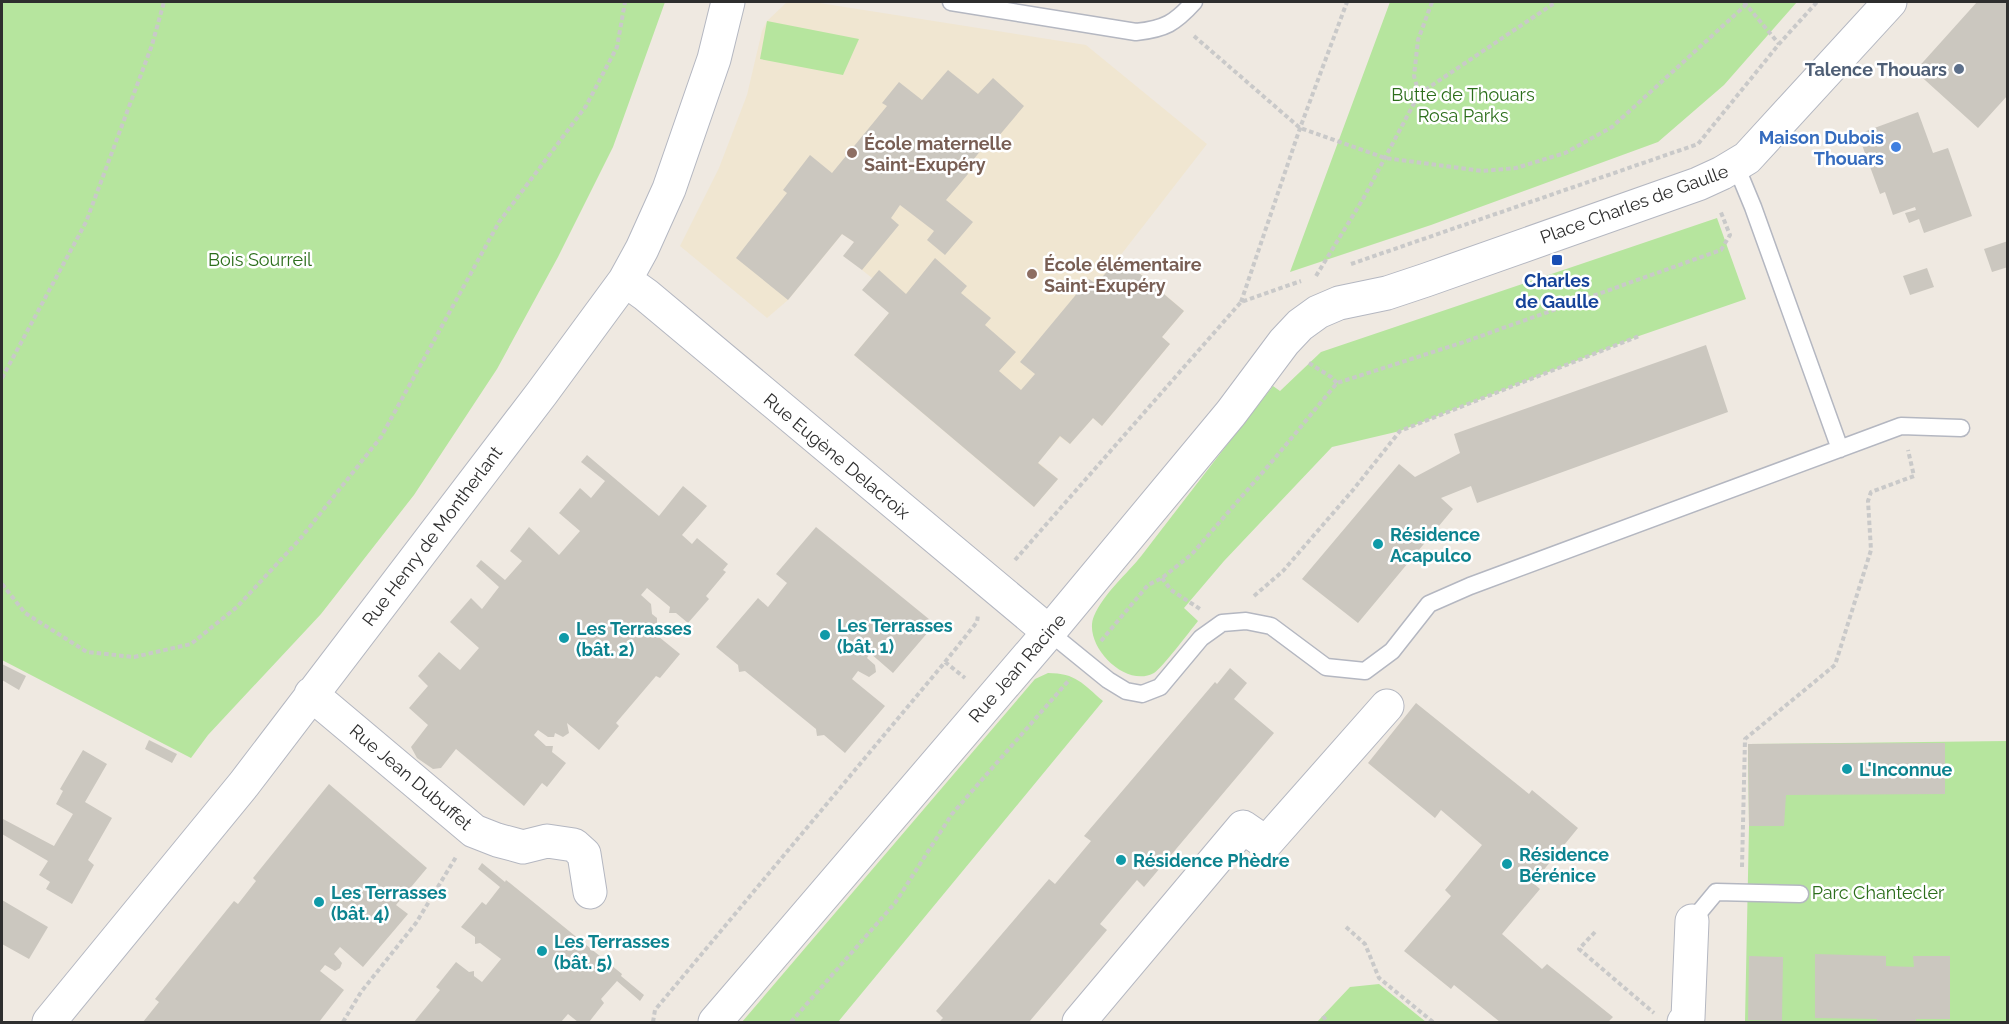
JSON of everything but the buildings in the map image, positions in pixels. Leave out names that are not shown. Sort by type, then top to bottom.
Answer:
[{"type":"street","name":"Rue Henry de Montherlant","points":[[49,1023],[244,784],[542,393],[625,280],[642,249],[669,189],[714,59],[728,2]]},
{"type":"street","name":"Place Charles de Gaulle","points":[[1318,312],[1339,303],[1387,293],[1426,280],[1722,173],[1761,144],[1890,2]]},
{"type":"street","name":"Rue Eugène Delacroix","points":[[625,280],[1049,632]]},
{"type":"street","name":"Rue Jean Racine","points":[[715,1023],[1049,632],[1231,413],[1284,342],[1300,325],[1318,312]]},
{"type":"street","name":"Rue Jean Dubuffet","points":[[311,694],[474,831],[523,847],[547,841],[574,845],[584,854],[590,892]]},
{"type":"street","points":[[1079,1023],[1243,827],[1266,843],[1387,706]]},
{"type":"street","points":[[1671,1019],[1688,1018],[1692,921]]},
{"type":"lane","points":[[951,2],[1136,32],[1157,30],[1179,18],[1194,2]]},
{"type":"lane","points":[[1722,173],[1753,207],[1840,449]]},
{"type":"lane","points":[[1049,632],[1108,680],[1126,691],[1142,694],[1160,687],[1201,638],[1222,623],[1246,621],[1271,626],[1326,667],[1365,671],[1392,651],[1429,604],[1470,586],[1901,426],[1961,428]]},
{"type":"lane","points":[[1692,921],[1716,892],[1800,894]]},
{"type":"path","points":[[2,378],[86,222],[152,45],[164,2]]},
{"type":"path","points":[[2,584],[25,613],[87,652],[122,656],[134,657],[191,644],[237,607],[300,538],[381,437],[499,222],[586,106],[617,47],[625,2]]},
{"type":"path","points":[[1241,302],[1300,128],[1347,2]]},
{"type":"path","points":[[1419,94],[1414,76],[1418,40],[1432,2]]},
{"type":"path","points":[[1316,276],[1363,200],[1419,94],[1556,2]]},
{"type":"path","points":[[1190,33],[1231,66],[1300,128],[1385,158],[1482,171],[1516,168],[1565,153],[1612,127],[1746,2],[1779,44]]},
{"type":"path","points":[[791,1023],[895,903],[952,814],[1148,585],[1162,578],[1192,554],[1337,383],[1464,342],[1721,250],[1730,235],[1722,173],[1698,144],[1779,44],[1817,2]]},
{"type":"path","points":[[1162,578],[1171,591],[1222,623],[1283,571],[1400,431],[1639,336]]},
{"type":"path","points":[[1742,892],[1744,739],[1836,665],[1871,550],[1868,501],[1871,492],[1914,476],[1901,426]]},
{"type":"path","points":[[343,1023],[361,992],[416,923],[454,859],[474,831]]},
{"type":"path","points":[[1346,927],[1365,944],[1379,978],[1433,1023]]},
{"type":"path","points":[[1595,932],[1580,949],[1671,1019]]},
{"type":"path","points":[[1323,1016],[1327,1023]]},
{"type":"shaded area","points":[[787,2],[813,2],[1086,45],[1207,144],[1120,256],[1184,311],[1162,337],[1170,344],[1102,426],[1093,418],[1070,444],[1060,437],[1038,462],[1058,479],[1034,507],[854,355],[889,313],[872,278],[862,270],[854,242],[842,234],[788,300],[767,318],[680,246],[719,168],[747,95],[762,31],[767,21]]},
{"type":"green space","name":"Bois Sourreil","points":[[2,2],[665,2],[613,147],[558,257],[497,369],[414,495],[321,614],[208,735],[191,758],[2,660]]},
{"type":"green space","name":"Butte de Thouars Rosa Parks","points":[[1390,2],[1797,2],[1724,85],[1658,142],[1431,225],[1290,272]]},
{"type":"green space","points":[[767,21],[859,39],[843,75],[760,59]]},
{"type":"green space","points":[[1717,218],[1746,299],[1639,336],[1400,431],[1332,447],[1224,561],[1184,608],[1198,621],[1158,670],[1143,676],[1131,675],[1119,669],[1100,651],[1094,639],[1092,627],[1094,616],[1104,599],[1142,555],[1273,386],[1280,391],[1321,352]]},
{"type":"green space","points":[[1048,673],[1072,677],[1103,701],[838,1022],[742,1022],[1035,679]]},
{"type":"green space","name":"Parc Chantecler","points":[[2007,741],[2007,1022],[1745,1022],[1749,826],[1748,744]]},
{"type":"green space","points":[[1379,984],[1426,1022],[1317,1022],[1350,987]]},
{"type":"place","name":"Talence Thouars","points":[[1959,69]]},
{"type":"place","name":"Maison Dubois Thouars","points":[[1896,147]]},
{"type":"place","name":"École maternelle Saint-Exupéry","points":[[852,153]]},
{"type":"place","name":"Charles de Gaulle","points":[[1557,260]]},
{"type":"place","name":"École élémentaire Saint-Exupéry","points":[[1032,274]]},
{"type":"place","name":"Résidence Acapulco","points":[[1378,544]]},
{"type":"place","name":"Les Terrasses (bât. 1)","points":[[825,635]]},
{"type":"place","name":"Les Terrasses (bât. 2)","points":[[564,638]]},
{"type":"place","name":"L'Inconnue","points":[[1847,769]]},
{"type":"place","name":"Résidence Phèdre","points":[[1121,860]]},
{"type":"place","name":"Résidence Bérénice","points":[[1507,864]]},
{"type":"place","name":"Les Terrasses (bât. 4)","points":[[319,902]]},
{"type":"place","name":"Les Terrasses (bât. 5)","points":[[542,951]]}]
